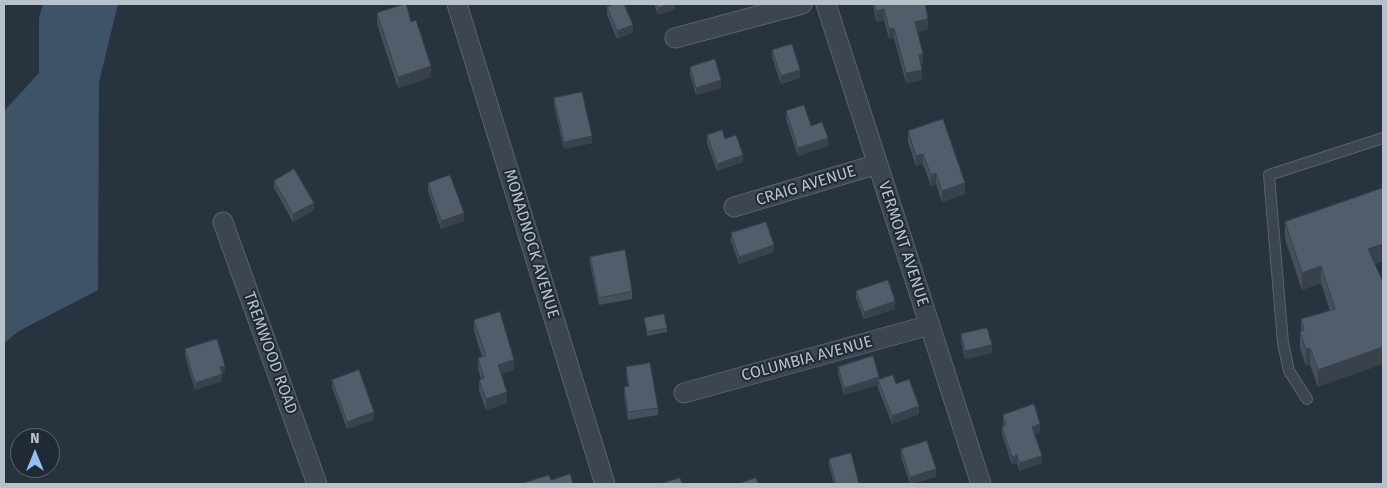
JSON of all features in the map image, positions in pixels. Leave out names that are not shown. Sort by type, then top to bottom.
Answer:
[{"type":"street","name":"MONADNOCK AVENUE","points":[[457,4],[605,484]]},
{"type":"street","points":[[675,38],[802,4]]},
{"type":"street","name":"VERMONT AVENUE","points":[[826,4],[981,484]]},
{"type":"street","name":"CRAIG AVENUE","points":[[734,207],[878,164]]},
{"type":"street","name":"TREMWOOD ROAD","points":[[222,222],[317,484]]},
{"type":"street","name":"COLUMBIA AVENUE","points":[[684,393],[930,325]]},
{"type":"lane","points":[[1307,399],[1290,371],[1283,343],[1269,175],[1383,138]]},
{"type":"water","points":[[43,4],[118,4],[99,82],[98,290],[19,331],[4,343],[4,111],[39,73],[39,18]]},
{"type":"building","points":[[406,4],[411,22],[416,20],[431,66],[398,77],[377,13]]},
{"type":"building","points":[[615,4],[624,4],[633,25],[617,31],[607,7]]},
{"type":"building","points":[[657,4],[669,4],[658,8]]},
{"type":"building","points":[[875,4],[925,4],[928,19],[915,22],[923,54],[919,55],[922,70],[906,73],[894,28],[889,29],[884,9],[876,11]]},
{"type":"building","points":[[792,44],[800,70],[781,76],[772,50]]},
{"type":"building","points":[[715,59],[721,80],[696,88],[690,67]]},
{"type":"building","points":[[582,92],[592,136],[564,142],[554,98]]},
{"type":"building","points":[[804,105],[811,126],[822,122],[828,138],[798,148],[786,111]]},
{"type":"building","points":[[943,119],[965,183],[942,191],[936,173],[931,175],[923,154],[916,156],[908,131]]},
{"type":"building","points":[[722,130],[725,139],[736,135],[743,155],[717,164],[707,135]]},
{"type":"building","points":[[294,169],[314,203],[293,214],[274,181]]},
{"type":"building","points":[[450,175],[464,213],[441,221],[428,183]]},
{"type":"building","points":[[1383,188],[1383,244],[1368,249],[1383,282],[1383,347],[1318,370],[1310,348],[1306,349],[1300,332],[1304,330],[1301,319],[1335,309],[1321,266],[1302,273],[1285,222]]},
{"type":"building","points":[[766,222],[774,245],[739,257],[731,233]]},
{"type":"building","points":[[625,250],[632,291],[599,298],[590,257]]},
{"type":"building","points":[[888,280],[895,301],[864,312],[856,291]]},
{"type":"building","points":[[500,312],[514,360],[498,365],[507,392],[486,399],[479,380],[484,378],[478,358],[486,356],[474,320]]},
{"type":"building","points":[[664,314],[667,328],[647,332],[644,318]]},
{"type":"building","points":[[987,328],[992,345],[965,351],[961,334]]},
{"type":"building","points":[[217,339],[225,366],[220,367],[222,374],[195,383],[185,349]]},
{"type":"building","points":[[873,356],[879,377],[844,388],[838,367]]},
{"type":"building","points":[[650,363],[658,408],[628,412],[624,387],[629,386],[626,367]]},
{"type":"building","points":[[359,370],[374,412],[347,422],[332,380]]},
{"type":"building","points":[[893,375],[896,384],[909,379],[919,406],[892,416],[878,380]]},
{"type":"building","points":[[1034,404],[1040,424],[1032,427],[1042,456],[1019,463],[1017,455],[1012,457],[1002,427],[1006,425],[1003,415]]},
{"type":"building","points":[[927,441],[936,469],[910,477],[901,449]]},
{"type":"building","points":[[851,453],[859,484],[836,484],[829,459]]},
{"type":"building","points":[[570,474],[573,484],[520,484],[549,475],[551,480]]},
{"type":"building","points":[[680,478],[682,484],[660,484]]},
{"type":"building","points":[[756,478],[758,484],[738,484]]}]
